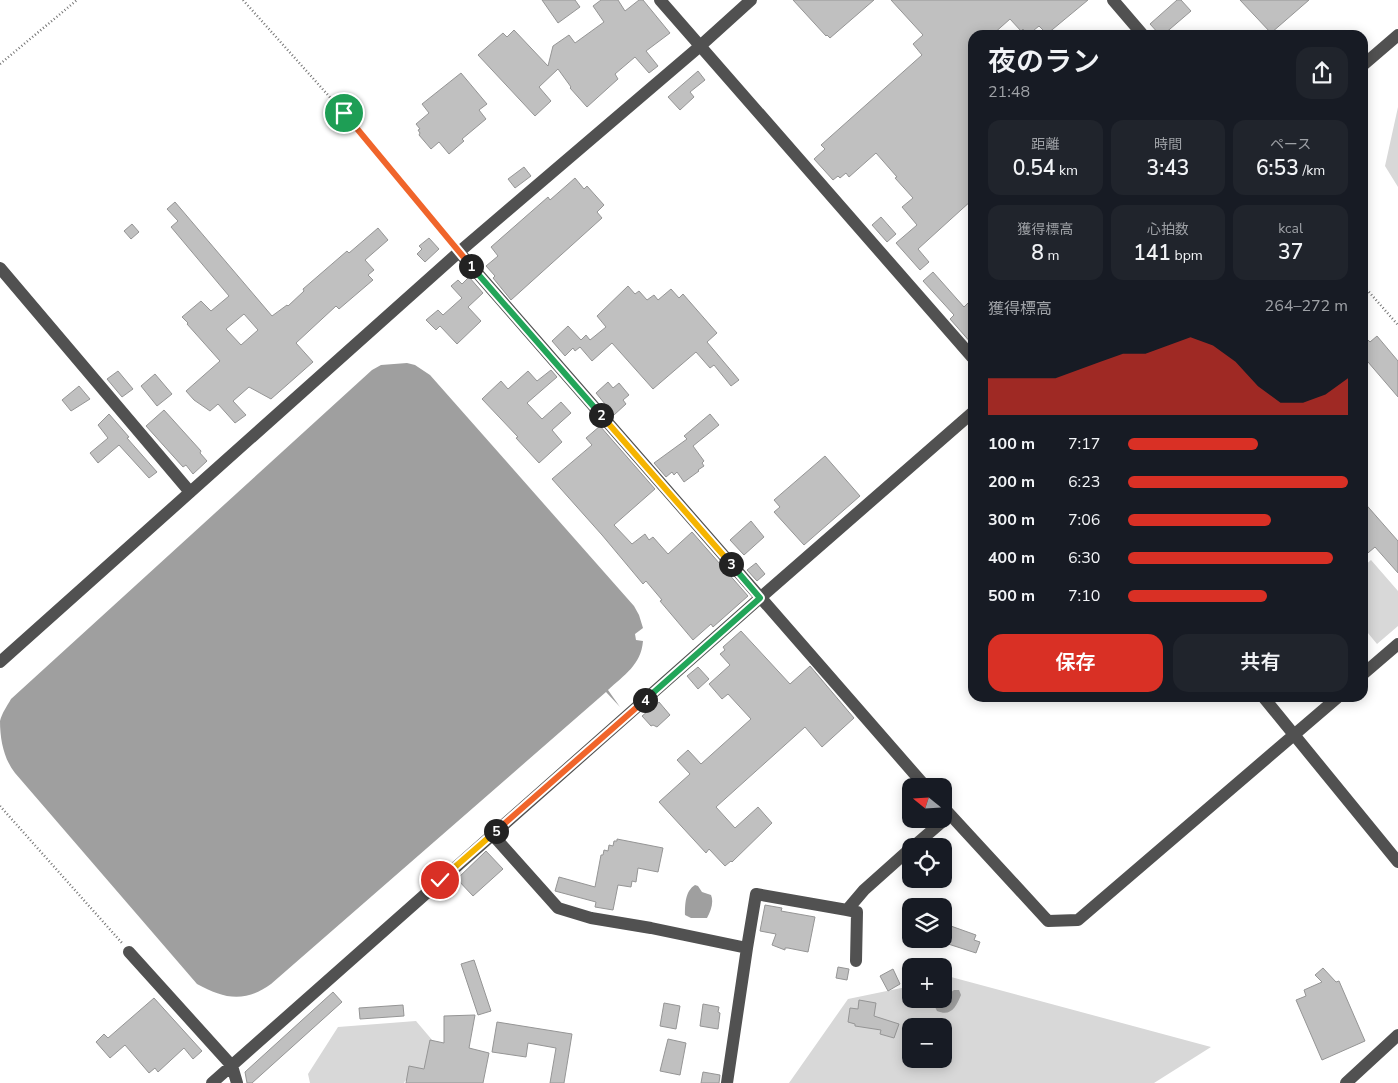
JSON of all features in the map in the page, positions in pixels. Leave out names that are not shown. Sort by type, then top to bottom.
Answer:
[{"type":"street","points":[[660,0],[699,47],[968,352]]},
{"type":"street","points":[[0,662],[459,252],[699,47],[751,0]]},
{"type":"street","points":[[1113,0],[1139,30]]},
{"type":"street","points":[[1368,61],[1398,35]]},
{"type":"street","points":[[459,252],[918,778]]},
{"type":"street","points":[[0,268],[190,492]]},
{"type":"street","points":[[212,1083],[492,834],[968,416]]},
{"type":"street","points":[[1368,670],[1398,644]]},
{"type":"street","points":[[1267,702],[1398,862]]},
{"type":"street","points":[[952,816],[1048,921],[1078,920],[1332,702]]},
{"type":"street","points":[[921,838],[930,828]]},
{"type":"street","points":[[492,834],[558,908],[591,918],[651,928],[747,948]]},
{"type":"street","points":[[847,910],[864,890],[902,856]]},
{"type":"street","points":[[727,1083],[756,894],[857,912],[856,961]]},
{"type":"street","points":[[130,952],[232,1066],[237,1083]]},
{"type":"street","points":[[1346,1083],[1398,1035]]},
{"type":"path","points":[[0,64],[77,0]]},
{"type":"path","points":[[243,0],[344,113],[459,252]]},
{"type":"path","points":[[1368,291],[1398,325]]},
{"type":"path","points":[[0,806],[130,952]]},
{"type":"shaded area","points":[[1398,107],[1398,187],[1385,166]]},
{"type":"shaded area","points":[[407,363],[415,365],[430,375],[634,606],[643,628],[635,634],[636,640],[643,641],[642,649],[631,669],[608,690],[620,707],[606,692],[271,984],[252,994],[234,997],[225,996],[197,984],[15,773],[3,749],[0,721],[11,699],[372,370],[381,365]]},
{"type":"shaded area","points":[[1371,560],[1398,591],[1398,626],[1377,644],[1368,633],[1368,563]]},
{"type":"shaded area","points":[[695,885],[702,892],[711,895],[712,906],[707,918],[691,918],[685,915],[687,894]]},
{"type":"shaded area","points":[[952,977],[1211,1047],[1154,1083],[789,1083],[848,999],[902,988],[902,1008],[952,1008]]},
{"type":"shaded area","points":[[959,990],[961,995],[955,1007],[946,1013],[937,1011],[936,1008],[952,1008],[952,992]]},
{"type":"shaded area","points":[[416,1021],[444,1054],[404,1083],[310,1083],[308,1074],[338,1027]]},
{"type":"building","points":[[542,0],[575,0],[580,7],[558,23]]},
{"type":"building","points":[[601,0],[618,0],[625,11],[639,0],[643,0],[670,33],[646,51],[658,66],[649,73],[635,57],[615,74],[618,79],[587,107],[570,88],[558,69],[539,87],[551,101],[535,116],[478,55],[503,33],[507,37],[514,30],[548,66],[553,46],[569,35],[575,43],[604,22],[593,6]]},
{"type":"building","points":[[793,0],[874,0],[830,38]]},
{"type":"building","points":[[891,0],[1088,0],[1052,30],[1043,30],[1039,26],[1034,30],[1020,30],[1010,19],[998,30],[968,30],[968,204],[918,249],[929,262],[920,270],[896,243],[917,225],[902,207],[913,198],[876,153],[849,177],[846,173],[840,178],[838,176],[833,180],[814,159],[825,149],[821,145],[922,55],[913,44],[923,35]]},
{"type":"building","points":[[1177,0],[1181,0],[1191,11],[1169,30],[1155,30],[1150,24]]},
{"type":"building","points":[[1240,0],[1309,0],[1274,30],[1268,30]]},
{"type":"building","points":[[698,71],[705,80],[690,92],[694,97],[680,110],[668,97]]},
{"type":"building","points":[[461,73],[487,104],[479,110],[486,119],[462,139],[464,141],[449,154],[439,142],[431,149],[419,135],[418,130],[420,129],[416,124],[429,113],[422,104]]},
{"type":"building","points":[[524,167],[531,176],[515,188],[508,179]]},
{"type":"building","points":[[575,178],[584,189],[587,186],[604,205],[597,212],[602,218],[511,300],[486,266],[498,256],[491,247],[548,197],[550,200]]},
{"type":"building","points":[[175,202],[272,316],[288,306],[304,291],[303,289],[347,251],[349,253],[378,228],[388,240],[365,260],[374,270],[368,275],[373,280],[339,309],[336,306],[296,343],[313,362],[271,399],[249,387],[233,401],[246,415],[235,423],[218,404],[210,411],[194,400],[186,391],[220,361],[182,317],[201,301],[211,311],[229,296],[171,227],[178,221],[167,209]],"holes":[[[244,314],[258,330],[241,345],[226,329]]]},
{"type":"building","points":[[881,217],[896,234],[887,242],[872,225]]},
{"type":"building","points":[[132,224],[139,232],[131,239],[124,231]]},
{"type":"building","points":[[429,238],[439,249],[425,262],[417,254],[422,249],[419,246]]},
{"type":"building","points":[[933,272],[964,307],[968,303],[968,339],[950,319],[954,315],[923,281]]},
{"type":"building","points":[[469,277],[483,293],[468,307],[481,321],[457,344],[440,326],[436,330],[426,320],[438,310],[443,315],[462,298],[451,286],[458,280],[462,284]]},
{"type":"building","points":[[628,286],[635,294],[639,291],[647,300],[654,295],[658,300],[671,289],[679,298],[683,294],[717,333],[707,342],[739,380],[731,386],[714,365],[710,368],[696,352],[653,389],[612,343],[592,361],[580,347],[575,351],[573,348],[565,356],[552,341],[568,326],[581,340],[586,335],[590,340],[606,327],[597,316]]},
{"type":"building","points":[[1377,336],[1398,361],[1398,397],[1368,362],[1368,340],[1370,342]]},
{"type":"building","points":[[551,370],[557,377],[527,403],[542,419],[561,402],[571,413],[552,430],[562,442],[539,463],[516,438],[518,437],[482,399],[501,381],[508,389],[528,371],[537,381]]},
{"type":"building","points":[[118,371],[133,389],[122,397],[107,379]]},
{"type":"building","points":[[155,374],[172,394],[157,406],[141,386]]},
{"type":"building","points":[[608,382],[613,388],[619,383],[629,395],[623,400],[626,404],[614,415],[596,393]]},
{"type":"building","points":[[79,386],[90,399],[71,411],[62,400]]},
{"type":"building","points":[[164,410],[201,451],[200,453],[207,461],[193,474],[186,465],[183,467],[146,426]]},
{"type":"building","points":[[109,414],[157,472],[149,478],[119,445],[98,463],[90,453],[108,438],[98,425]]},
{"type":"building","points":[[710,414],[719,425],[693,446],[704,461],[702,463],[704,466],[684,482],[677,472],[674,475],[672,472],[666,477],[654,463],[687,439],[684,436]]},
{"type":"building","points":[[600,426],[655,489],[614,525],[632,544],[645,534],[649,540],[653,537],[668,554],[692,532],[748,596],[713,627],[711,624],[693,640],[660,601],[662,600],[646,581],[643,584],[552,479],[592,445],[586,438]]},
{"type":"building","points":[[825,456],[860,496],[804,545],[774,512],[780,507],[774,500]]},
{"type":"building","points":[[1368,507],[1398,541],[1398,573],[1375,547],[1368,553]]},
{"type":"building","points":[[751,521],[764,537],[744,555],[730,540]]},
{"type":"building","points":[[756,563],[765,574],[757,581],[747,570]]},
{"type":"building","points":[[741,631],[790,684],[810,666],[854,718],[822,747],[805,727],[716,807],[735,828],[758,807],[772,823],[732,862],[725,866],[709,849],[706,853],[659,802],[690,774],[677,760],[688,750],[701,764],[751,719],[728,694],[722,699],[709,684],[730,665],[720,654],[725,650],[723,647]]},
{"type":"building","points":[[698,667],[709,679],[698,689],[687,676]]},
{"type":"building","points":[[659,702],[670,715],[657,727],[651,726],[642,716]]},
{"type":"building","points":[[617,839],[663,848],[658,872],[638,868],[636,882],[632,881],[631,887],[618,885],[613,910],[595,907],[596,902],[555,891],[559,877],[595,887],[601,855],[603,855],[604,850],[608,851],[609,845],[613,846],[614,841],[617,841]]},
{"type":"building","points":[[486,851],[503,869],[473,896],[457,879]]},
{"type":"building","points":[[765,905],[782,908],[781,911],[815,917],[808,952],[788,948],[785,948],[785,950],[772,945],[776,934],[760,931]]},
{"type":"building","points":[[952,926],[976,935],[974,940],[980,942],[976,953],[952,945]]},
{"type":"building","points":[[474,960],[491,1011],[478,1015],[461,964]]},
{"type":"building","points":[[838,967],[849,969],[847,980],[836,978]]},
{"type":"building","points":[[1323,968],[1336,982],[1339,981],[1365,1041],[1322,1060],[1296,1000],[1306,996],[1304,990],[1322,982],[1315,975]]},
{"type":"building","points":[[893,969],[900,984],[888,991],[880,976]]},
{"type":"building","points":[[333,992],[342,1002],[252,1083],[247,1083],[245,1072]]},
{"type":"building","points":[[154,998],[202,1051],[193,1059],[184,1048],[158,1072],[155,1068],[149,1073],[125,1045],[110,1058],[96,1042],[104,1034],[108,1038]]},
{"type":"building","points":[[859,1000],[876,1003],[874,1016],[899,1024],[894,1038],[880,1034],[881,1030],[855,1026],[855,1024],[848,1022],[850,1008],[858,1009]]},
{"type":"building","points":[[664,1003],[680,1006],[676,1029],[660,1026]]},
{"type":"building","points":[[703,1004],[719,1007],[718,1029],[700,1026]]},
{"type":"building","points":[[403,1005],[404,1016],[360,1019],[359,1008]]},
{"type":"building","points":[[475,1015],[469,1048],[489,1053],[483,1083],[406,1083],[409,1066],[424,1069],[430,1040],[444,1043],[444,1016]]},
{"type":"building","points":[[497,1022],[572,1034],[564,1083],[550,1083],[556,1048],[528,1043],[526,1057],[492,1052]]},
{"type":"building","points":[[668,1039],[686,1043],[680,1075],[660,1071]]},
{"type":"building","points":[[703,1072],[720,1075],[719,1083],[701,1083]]},
{"type":"route","points":[[344,113],[459,252],[760,598],[440,880]]}]
